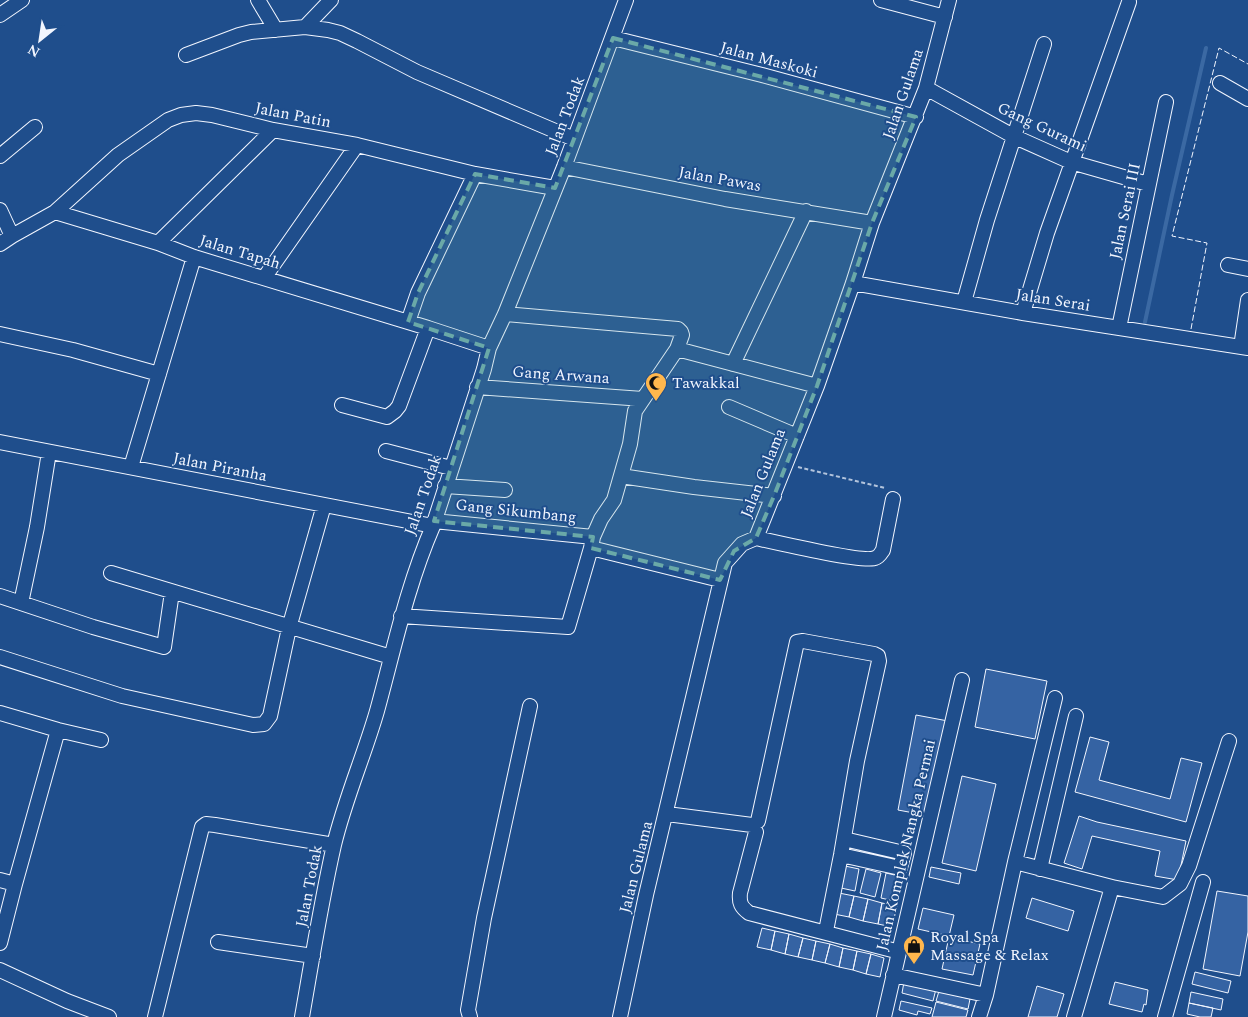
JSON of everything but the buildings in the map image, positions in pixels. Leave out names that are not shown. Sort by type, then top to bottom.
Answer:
[{"type":"street","points":[[0,16],[22,0]]},
{"type":"street","points":[[258,0],[276,30]]},
{"type":"street","points":[[305,28],[331,0]]},
{"type":"street","name":"Jalan Todak","points":[[302,1017],[334,845],[354,776],[376,713],[401,616],[423,549],[434,524],[489,348],[506,314],[564,167],[626,0]]},
{"type":"street","points":[[881,0],[945,17]]},
{"type":"street","name":"Jalan Gulama","points":[[620,1017],[642,915],[725,563],[742,544],[756,538],[774,496],[817,386],[872,222],[916,117],[926,88],[949,0]]},
{"type":"street","points":[[1023,313],[1047,233],[1129,2]]},
{"type":"street","points":[[186,55],[239,35],[276,30],[317,28],[340,33],[417,72],[574,139]]},
{"type":"street","name":"Jalan Maskoki","points":[[613,38],[762,75],[916,117]]},
{"type":"street","points":[[964,302],[987,220],[1044,44]]},
{"type":"street","points":[[1220,83],[1248,99]]},
{"type":"street","name":"Gang Gurami","points":[[926,88],[1015,137],[1072,162],[1148,184]]},
{"type":"street","name":"Jalan Serai III","points":[[1119,328],[1166,102]]},
{"type":"street","name":"Jalan Patin","points":[[55,212],[118,155],[168,120],[181,115],[196,113],[357,145],[475,174],[555,188]]},
{"type":"street","points":[[0,156],[35,127]]},
{"type":"street","points":[[158,243],[274,130]]},
{"type":"street","points":[[264,278],[357,145]]},
{"type":"street","name":"Jalan Pawas","points":[[564,167],[725,199],[872,222]]},
{"type":"street","points":[[408,322],[418,293],[475,174]]},
{"type":"street","points":[[0,210],[12,236]]},
{"type":"street","points":[[733,364],[806,211]]},
{"type":"street","points":[[0,244],[55,212]]},
{"type":"street","name":"Jalan Tapah","points":[[55,212],[489,348]]},
{"type":"street","points":[[132,467],[194,257]]},
{"type":"street","points":[[1228,265],[1248,269]]},
{"type":"street","name":"Jalan Serai","points":[[853,283],[1023,313],[1244,348]]},
{"type":"street","points":[[1244,348],[1248,300]]},
{"type":"street","points":[[401,616],[568,627],[592,542],[601,519],[614,500],[630,444],[635,411],[677,349],[682,333],[678,330],[506,314]]},
{"type":"street","points":[[342,406],[387,417],[395,411],[399,406],[428,328]]},
{"type":"street","points":[[0,334],[73,350],[159,374]]},
{"type":"street","points":[[677,349],[817,386]]},
{"type":"street","name":"Gang Arwana","points":[[477,387],[643,399]]},
{"type":"street","points":[[729,407],[797,436]]},
{"type":"street","name":"Jalan Piranha","points":[[0,442],[324,505],[434,524]]},
{"type":"street","points":[[386,451],[451,468]]},
{"type":"street","points":[[20,603],[37,527],[49,452]]},
{"type":"street","points":[[621,476],[774,496]]},
{"type":"street","points":[[446,486],[505,490]]},
{"type":"street","points":[[756,538],[848,556],[874,559],[883,550],[893,499]]},
{"type":"street","points":[[0,657],[122,696],[253,725],[261,725],[267,722],[270,716],[289,628],[324,505]]},
{"type":"street","name":"Gang Sikumbang","points":[[434,524],[592,542],[720,580]]},
{"type":"street","points":[[111,573],[289,628],[391,657]]},
{"type":"street","points":[[0,596],[93,627],[164,647],[172,592]]},
{"type":"street","points":[[826,931],[857,761],[879,661],[878,656],[874,654],[803,641],[797,642],[739,901],[742,908],[749,913],[826,931],[892,950]]},
{"type":"street","name":"Jalan Komplek Nangka Permai","points":[[884,1017],[962,680]]},
{"type":"street","points":[[980,1017],[1018,863],[1055,698]]},
{"type":"street","points":[[470,1017],[468,1010],[484,918],[530,706]]},
{"type":"street","points":[[0,713],[101,740]]},
{"type":"street","points":[[1040,869],[1076,716]]},
{"type":"street","points":[[0,943],[58,730]]},
{"type":"street","points":[[1018,863],[1112,887],[1163,897],[1180,884],[1189,866],[1229,741]]},
{"type":"street","points":[[666,814],[755,826]]},
{"type":"street","points":[[155,1017],[202,827],[206,824],[216,825],[334,845]]},
{"type":"street","points":[[841,855],[900,868],[904,853],[844,839]]},
{"type":"street","points":[[0,880],[15,884]]},
{"type":"street","points":[[1165,1017],[1203,882]]},
{"type":"street","points":[[1074,1017],[1099,937],[1112,887]]},
{"type":"street","points":[[218,942],[313,956]]},
{"type":"street","points":[[0,970],[67,1001],[109,1017]]},
{"type":"street","points":[[893,974],[986,995]]},
{"type":"path","points":[[786,464],[888,489],[893,494],[893,499]]},
{"type":"highlighted area","points":[[613,38],[916,117],[872,223],[817,386],[774,496],[756,538],[734,551],[720,580],[591,548],[593,537],[434,521],[489,348],[408,322],[418,293],[475,174],[555,188]]},
{"type":"waterway","points":[[1145,322],[1206,48]]},
{"type":"fence","points":[[1191,329],[1207,243],[1172,236],[1219,48],[1248,64]]},
{"type":"place","name":"Tawakkal","points":[[656,402]]},
{"type":"place","name":"Royal Spa Massage & Relax","points":[[914,965]]}]
